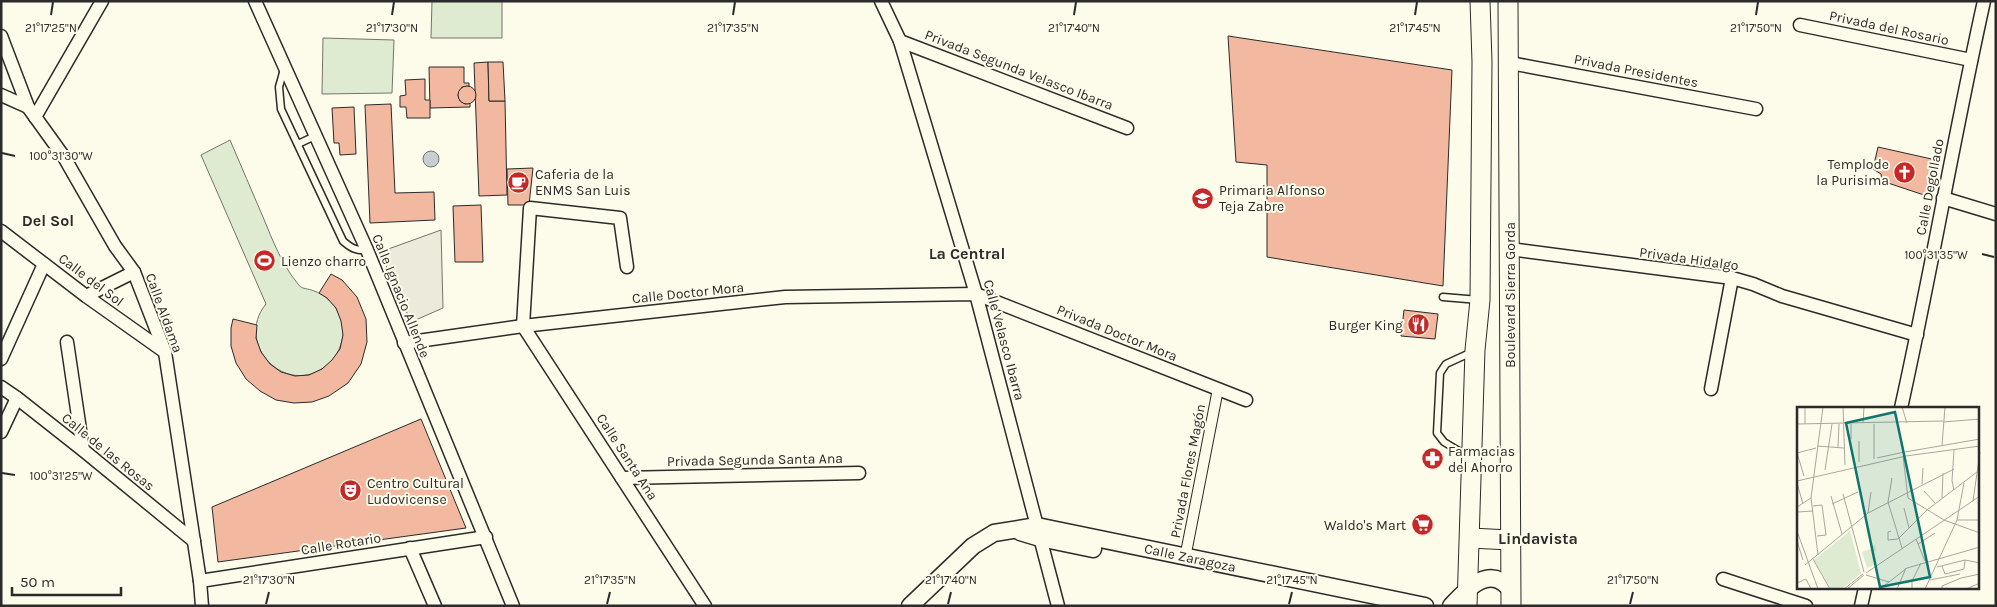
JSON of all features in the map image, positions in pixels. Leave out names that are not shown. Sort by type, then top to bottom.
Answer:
[{"type":"main road","points":[[1467,597],[1475,350],[1480,300],[1482,62],[1480,1]]},
{"type":"main road","name":"Boulevard Sierra Gorda","points":[[1508,1],[1510,63],[1511,597]]},
{"type":"main road","points":[[1480,300],[1510,298]]},
{"type":"main road","points":[[1470,538],[1510,540]]},
{"type":"street","points":[[1,94],[32,112],[102,1]]},
{"type":"street","name":"Calle Ignacio Allende","points":[[255,1],[367,250],[513,606]]},
{"type":"street","name":"Calle Velasco Ibarra","points":[[881,1],[900,41],[976,294],[1058,606]]},
{"type":"street","name":"Calle Degollado","points":[[1901,407],[1917,335],[1942,198],[1984,1]]},
{"type":"street","name":"Privada del Rosario","points":[[1800,25],[1971,60]]},
{"type":"street","name":"Calle Aldama","points":[[1,36],[32,112],[64,157],[115,246],[134,272],[165,352],[200,581],[202,606]]},
{"type":"street","name":"Privada Segunda Velasco Ibarra","points":[[900,41],[1127,128]]},
{"type":"street","name":"Privada Presidentes","points":[[1510,63],[1756,110]]},
{"type":"street","points":[[1942,198],[1996,214]]},
{"type":"street","points":[[523,326],[530,208],[620,218],[627,267]]},
{"type":"street","name":"Calle del Sol","points":[[1,231],[86,296],[165,352]]},
{"type":"street","name":"Privada Hidalgo","points":[[1510,249],[1732,278],[1782,296],[1917,335]]},
{"type":"street","points":[[1,359],[44,264]]},
{"type":"street","points":[[86,296],[134,272]]},
{"type":"street","points":[[1710,388],[1732,278]]},
{"type":"street","name":"Calle Doctor Mora","points":[[404,343],[523,326],[786,297],[976,294]]},
{"type":"street","name":"Privada Doctor Mora","points":[[976,294],[1246,400]]},
{"type":"street","name":"Calle Santa Ana","points":[[523,326],[705,606]]},
{"type":"street","points":[[67,342],[83,450]]},
{"type":"street","name":"Calle de las Rosas","points":[[1,387],[18,398],[83,450],[194,542]]},
{"type":"street","name":"Privada Flores Magón","points":[[1185,558],[1218,389]]},
{"type":"street","points":[[1,432],[18,398]]},
{"type":"street","name":"Privada Segunda Santa Ana","points":[[622,478],[859,473]]},
{"type":"street","name":"Calle Zaragoza","points":[[910,606],[972,546],[994,533],[1015,530],[1039,532],[1185,558],[1425,606]]},
{"type":"street","name":"Calle Zaragoza","points":[[1039,532],[1371,606]]},
{"type":"street","name":"Calle Rotario","points":[[200,581],[486,537]]},
{"type":"street","points":[[410,548],[434,606]]},
{"type":"street","name":"Boulevard Sierra Gorda","points":[[1467,597],[1491,578],[1505,582],[1511,597]]},
{"type":"street","points":[[1723,579],[1806,606]]},
{"type":"street","points":[[1862,606],[1865,590]]},
{"type":"street","points":[[1451,606],[1467,597]]},
{"type":"lane","points":[[284,68],[279,88],[281,109],[343,241],[350,248],[357,251],[367,250]]},
{"type":"lane","points":[[298,144],[315,136]]},
{"type":"lane","points":[[1442,297],[1480,300]]},
{"type":"lane","points":[[1472,459],[1444,442],[1436,433],[1440,372],[1446,364],[1475,350]]},
{"type":"green space","points":[[432,1],[502,1],[502,38],[431,38]]},
{"type":"green space","points":[[323,38],[394,40],[392,93],[322,94]]},
{"type":"green space","name":"Lienzo charro","points":[[230,140],[282,260],[300,286],[320,294],[332,303],[342,322],[343,336],[338,352],[327,365],[312,374],[296,375],[281,371],[269,362],[260,350],[256,335],[258,319],[266,304],[201,155]]},
{"type":"shaded area","points":[[428,151],[434,151],[439,156],[437,165],[428,167],[423,162],[423,156]]},
{"type":"shaded area","points":[[441,230],[443,308],[411,322],[380,252]]},
{"type":"building","points":[[1228,36],[1452,70],[1443,286],[1267,257],[1267,165],[1236,162]]},
{"type":"building","points":[[488,62],[489,101],[505,101],[507,195],[479,196],[474,63]]},
{"type":"building","points":[[488,62],[503,62],[505,101],[489,101]]},
{"type":"building","points":[[429,67],[464,67],[464,83],[469,83],[469,86],[462,87],[458,95],[460,101],[465,104],[470,103],[470,107],[430,108]]},
{"type":"building","points":[[425,79],[425,100],[430,100],[430,118],[407,118],[406,107],[400,107],[400,96],[406,95],[405,80]]},
{"type":"building","points":[[467,86],[473,89],[476,95],[473,101],[467,104],[461,101],[458,95],[461,89]]},
{"type":"building","points":[[391,104],[395,193],[434,192],[435,220],[370,223],[365,105]]},
{"type":"building","points":[[354,107],[356,154],[340,155],[339,143],[334,143],[332,108]]},
{"type":"building","name":"Templode la Purisima","points":[[1878,147],[1936,160],[1927,196],[1882,181],[1881,174],[1873,169]]},
{"type":"building","name":"Caferia de la ENMS San Luis","points":[[533,168],[529,205],[508,205],[507,169]]},
{"type":"building","points":[[481,205],[483,262],[455,262],[453,206]]},
{"type":"building","points":[[331,274],[342,280],[357,297],[366,319],[367,342],[361,364],[348,383],[329,396],[312,402],[294,403],[276,400],[260,391],[246,379],[236,363],[231,346],[233,319],[257,325],[256,338],[261,352],[270,364],[281,372],[295,376],[309,375],[322,369],[340,349],[343,335],[341,321],[336,308],[327,298],[319,293]]},
{"type":"building","name":"Burger King","points":[[1404,310],[1438,314],[1435,339],[1401,336]]},
{"type":"building","name":"Centro Cultural Ludovicense","points":[[421,419],[466,528],[218,562],[212,507]]},
{"type":"place","name":"Templode la Purisima","points":[[1905,172]]},
{"type":"place","name":"Caferia de la ENMS San Luis","points":[[519,182]]},
{"type":"place","name":"Primaria Alfonso Teja Zabre","points":[[1203,198]]},
{"type":"place","name":"Lienzo charro","points":[[265,261]]},
{"type":"place","name":"Burger King","points":[[1419,325]]},
{"type":"place","name":"Farmacias del Ahorro","points":[[1432,459]]},
{"type":"place","name":"Centro Cultural Ludovicense","points":[[351,491]]},
{"type":"place","name":"Waldo's Mart","points":[[1422,525]]},
{"type":"district","name":"Del Sol","points":[[48,220]]},
{"type":"district","name":"La Central","points":[[967,253]]},
{"type":"district","name":"Lindavista","points":[[1538,538]]}]
